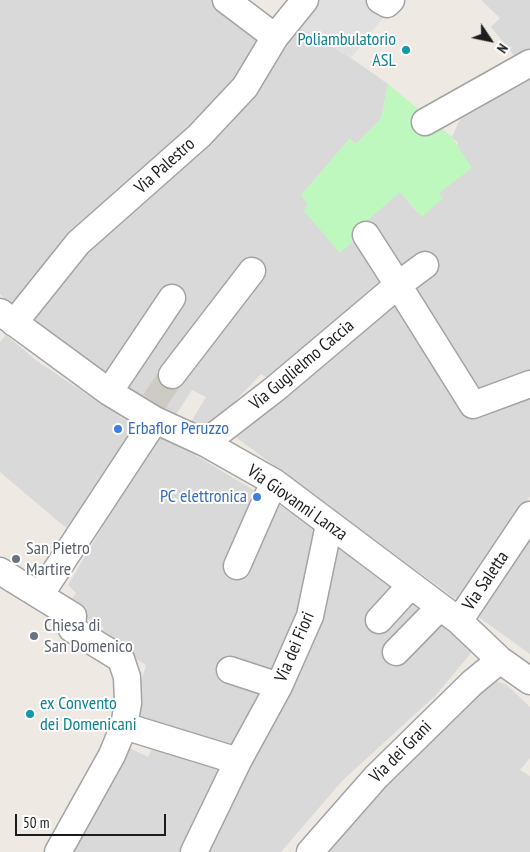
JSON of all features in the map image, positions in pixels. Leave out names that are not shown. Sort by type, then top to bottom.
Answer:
[{"type":"street","points":[[226,0],[275,37]]},
{"type":"street","name":"Via Palestro","points":[[5,320],[78,243],[200,136],[245,87],[275,37],[305,0]]},
{"type":"street","points":[[380,0],[387,4],[391,0]]},
{"type":"street","points":[[425,122],[530,63]]},
{"type":"street","points":[[366,236],[473,405],[530,384]]},
{"type":"street","name":"Via Guglielmo Caccia","points":[[205,443],[276,388],[398,285],[425,265]]},
{"type":"street","points":[[172,375],[252,271]]},
{"type":"street","points":[[109,392],[172,298]]},
{"type":"street","name":"Via Giovanni Lanza","points":[[5,320],[109,392],[151,412],[274,482],[450,614],[500,660],[530,681]]},
{"type":"street","points":[[40,594],[151,412]]},
{"type":"street","points":[[237,566],[274,482]]},
{"type":"street","name":"Via Saletta","points":[[396,652],[450,614],[530,515]]},
{"type":"street","name":"Via dei Fiori","points":[[194,852],[238,761],[279,686],[310,616],[329,525]]},
{"type":"street","points":[[0,571],[74,616],[72,629],[121,659],[127,677],[128,703],[124,726],[112,755],[58,852]]},
{"type":"street","points":[[379,620],[411,585]]},
{"type":"street","name":"Via dei Grani","points":[[310,852],[376,777],[472,683],[500,660]]},
{"type":"street","points":[[230,670],[279,686]]},
{"type":"street","points":[[124,726],[238,761]]},
{"type":"shaded area","points":[[0,0],[217,0],[261,35],[238,81],[17,310],[0,294]]},
{"type":"shaded area","points":[[315,0],[364,0],[386,14],[351,58],[296,25]]},
{"type":"shaded area","points":[[481,0],[530,0],[530,59],[521,64],[491,27],[500,18]]},
{"type":"shaded area","points":[[296,25],[351,58],[388,84],[381,119],[356,144],[349,139],[308,204],[340,252],[359,236],[389,285],[276,383],[261,374],[204,434],[189,425],[206,397],[192,390],[175,416],[112,378],[28,320],[88,241]]},
{"type":"shaded area","points":[[530,73],[530,381],[477,395],[414,290],[438,267],[423,252],[397,272],[363,224],[400,191],[417,212],[439,193],[458,143],[452,137],[462,115]]},
{"type":"shaded area","points":[[397,300],[458,400],[530,393],[530,496],[458,601],[230,433]]},
{"type":"shaded area","points":[[6,335],[37,361],[142,431],[66,528],[0,472],[0,342]]},
{"type":"shaded area","points":[[158,433],[319,529],[304,615],[275,676],[217,665],[216,670],[267,692],[230,751],[130,722],[146,665],[98,637],[104,628],[83,617],[86,609],[71,600],[76,593],[68,585]]},
{"type":"shaded area","points":[[530,533],[530,654],[473,613]]},
{"type":"shaded area","points":[[331,539],[436,619],[472,652],[436,695],[342,781],[281,852],[200,852]]},
{"type":"shaded area","points":[[490,679],[507,685],[530,707],[530,758],[520,770],[530,776],[530,852],[326,852],[380,784]]},
{"type":"shaded area","points":[[155,742],[227,768],[188,852],[67,852],[130,748],[148,757]]},
{"type":"green space","points":[[388,84],[452,137],[472,168],[439,193],[443,198],[422,217],[400,192],[363,224],[359,236],[340,253],[304,211],[308,204],[301,195],[349,139],[356,144],[381,119]]},
{"type":"tunnel","points":[[154,402],[172,375]]},
{"type":"place","name":"Poliambulatorio ASL","points":[[406,50]]},
{"type":"place","name":"Erbaflor Peruzzo","points":[[118,429]]},
{"type":"place","name":"PC elettronica","points":[[257,497]]},
{"type":"place","name":"San Pietro Martire","points":[[16,559]]},
{"type":"place","name":"Chiesa di San Domenico","points":[[34,636]]},
{"type":"place","name":"ex Convento dei Domenicani","points":[[30,714]]}]
